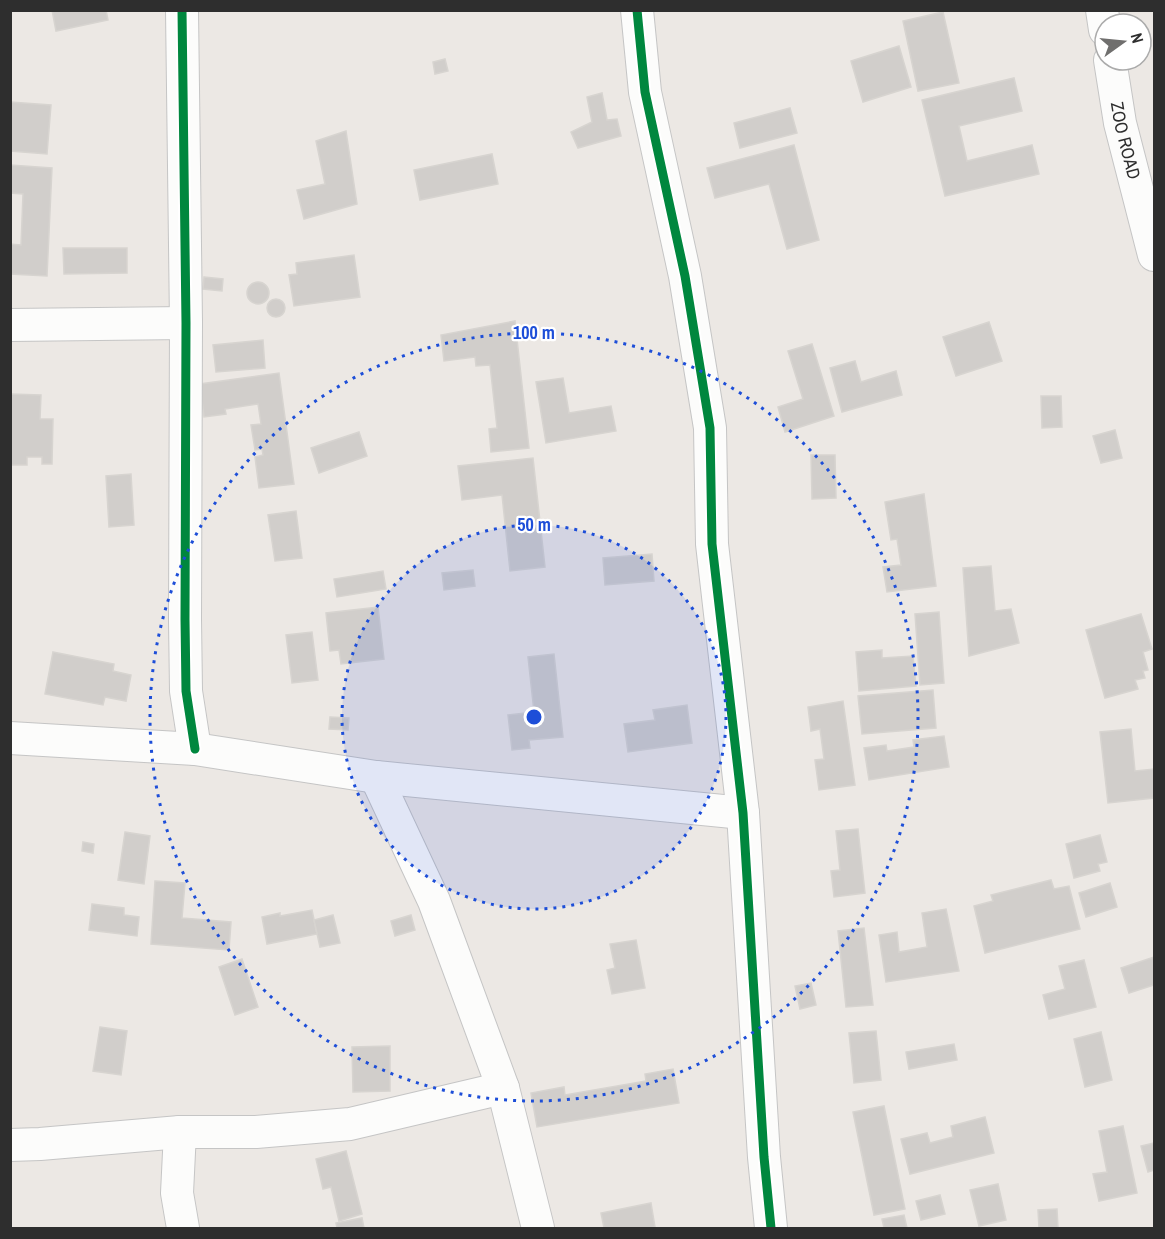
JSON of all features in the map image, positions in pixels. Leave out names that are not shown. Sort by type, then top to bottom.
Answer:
[{"type":"street","points":[[182,10],[186,323],[184,619],[186,690],[195,749]]},
{"type":"street","points":[[638,10],[645,92],[685,276],[710,428],[712,544],[742,813],[762,1134],[771,1228]]},
{"type":"street","name":"ZOO ROAD","points":[[1112,72],[1120,123],[1155,255]]},
{"type":"street","points":[[10,325],[186,323]]},
{"type":"street","points":[[10,738],[195,749],[376,777],[742,813]]},
{"type":"street","points":[[376,777],[434,901],[503,1088],[538,1228]]},
{"type":"street","points":[[10,1145],[180,1132],[256,1132],[351,1124],[503,1088]]},
{"type":"street","points":[[180,1132],[177,1193],[183,1228]]},
{"type":"building","points":[[52,10],[106,10],[108,20],[56,31]]},
{"type":"building","points":[[943,12],[959,83],[918,91],[903,21]]},
{"type":"building","points":[[899,46],[911,87],[863,102],[851,61]]},
{"type":"building","points":[[445,59],[448,71],[435,74],[433,62]]},
{"type":"building","points":[[1014,78],[1022,111],[959,126],[967,161],[1032,145],[1039,174],[945,196],[922,100]]},
{"type":"building","points":[[602,93],[607,120],[617,119],[621,136],[578,148],[571,132],[592,122],[587,97]]},
{"type":"building","points":[[10,102],[51,105],[47,154],[10,151]]},
{"type":"building","points":[[790,108],[797,133],[740,148],[734,123]]},
{"type":"building","points":[[346,131],[357,204],[304,219],[297,190],[325,184],[316,141]]},
{"type":"building","points":[[794,145],[819,240],[787,249],[769,184],[715,198],[707,168]]},
{"type":"building","points":[[492,154],[498,184],[420,200],[414,170]]},
{"type":"building","points":[[10,165],[52,168],[47,276],[10,274],[10,244],[21,245],[23,194],[10,193]]},
{"type":"building","points":[[63,248],[127,248],[127,273],[64,274]]},
{"type":"building","points":[[354,255],[360,297],[294,306],[289,275],[297,274],[296,263]]},
{"type":"building","points":[[204,277],[223,279],[222,291],[203,289]]},
{"type":"building","points":[[258,282],[266,285],[269,293],[266,301],[258,304],[250,301],[247,293],[250,285]]},
{"type":"building","points":[[276,299],[282,302],[285,308],[282,314],[276,317],[270,314],[267,308],[270,302]]},
{"type":"building","points":[[515,321],[529,448],[491,452],[489,429],[497,428],[490,365],[476,366],[475,357],[444,361],[441,335]]},
{"type":"building","points":[[989,322],[1002,361],[956,376],[943,337]]},
{"type":"building","points":[[263,340],[265,368],[216,372],[213,345]]},
{"type":"building","points":[[812,344],[834,416],[785,432],[778,407],[803,399],[788,351]]},
{"type":"building","points":[[855,361],[861,382],[896,371],[902,395],[842,412],[830,368]]},
{"type":"building","points":[[279,373],[294,484],[259,488],[255,457],[263,455],[262,449],[255,450],[251,425],[261,424],[258,404],[225,409],[226,414],[204,417],[200,384]]},
{"type":"building","points":[[563,378],[569,413],[611,406],[616,431],[546,443],[536,382]]},
{"type":"building","points":[[10,394],[41,395],[40,419],[53,419],[52,464],[42,464],[42,457],[27,457],[27,465],[10,465]]},
{"type":"building","points":[[1041,396],[1061,396],[1062,427],[1042,428]]},
{"type":"building","points":[[1115,430],[1122,458],[1101,463],[1093,436]]},
{"type":"building","points":[[359,432],[367,456],[319,473],[311,448]]},
{"type":"building","points":[[811,455],[835,455],[836,498],[812,499]]},
{"type":"building","points":[[533,458],[545,567],[510,571],[502,495],[462,500],[458,466]]},
{"type":"building","points":[[131,474],[134,525],[109,527],[106,476]]},
{"type":"building","points":[[924,494],[936,586],[887,592],[883,567],[901,565],[897,539],[891,540],[885,502]]},
{"type":"building","points":[[296,511],[302,558],[275,561],[268,515]]},
{"type":"building","points":[[652,554],[654,581],[605,585],[603,558]]},
{"type":"building","points":[[991,566],[995,611],[1011,609],[1019,643],[969,656],[963,568]]},
{"type":"building","points":[[473,570],[475,586],[444,590],[442,573]]},
{"type":"building","points":[[383,571],[386,589],[337,597],[334,579]]},
{"type":"building","points":[[378,607],[384,659],[341,664],[339,650],[330,651],[326,613]]},
{"type":"building","points":[[939,612],[944,683],[920,685],[915,614]]},
{"type":"building","points":[[1141,614],[1152,649],[1143,652],[1148,670],[1143,671],[1145,678],[1135,680],[1138,689],[1105,698],[1086,630]]},
{"type":"building","points":[[312,632],[318,680],[292,683],[286,635]]},
{"type":"building","points":[[882,650],[882,658],[913,656],[916,686],[859,691],[856,652]]},
{"type":"building","points":[[53,652],[114,664],[113,671],[131,675],[126,701],[105,697],[103,705],[45,694]]},
{"type":"building","points":[[554,654],[563,737],[529,740],[530,748],[512,750],[508,715],[534,712],[528,657]]},
{"type":"building","points":[[933,690],[936,728],[862,734],[858,696]]},
{"type":"building","points":[[843,701],[855,785],[819,790],[815,760],[824,759],[820,729],[811,731],[808,707]]},
{"type":"building","points":[[687,705],[692,743],[628,752],[624,724],[655,720],[653,710]]},
{"type":"building","points":[[330,717],[349,718],[348,730],[329,729]]},
{"type":"building","points":[[1131,729],[1135,771],[1154,769],[1154,798],[1108,803],[1100,732]]},
{"type":"building","points":[[944,736],[949,767],[869,780],[864,748],[886,745],[887,751],[914,747],[913,740]]},
{"type":"building","points":[[858,829],[865,893],[834,897],[831,871],[840,870],[836,831]]},
{"type":"building","points":[[125,832],[150,836],[144,884],[118,880]]},
{"type":"building","points":[[1100,835],[1107,862],[1098,864],[1100,871],[1074,878],[1066,844]]},
{"type":"building","points":[[83,842],[94,844],[93,853],[82,851]]},
{"type":"building","points":[[1051,880],[1054,889],[1069,886],[1080,929],[985,953],[974,906],[993,901],[991,895]]},
{"type":"building","points":[[155,881],[185,883],[182,918],[231,922],[229,950],[151,944]]},
{"type":"building","points":[[1110,883],[1117,907],[1086,917],[1079,893]]},
{"type":"building","points":[[92,904],[124,908],[124,915],[139,917],[137,936],[89,930]]},
{"type":"building","points":[[946,909],[959,971],[886,982],[879,935],[897,932],[899,952],[927,947],[922,913]]},
{"type":"building","points":[[312,910],[317,934],[267,944],[262,917]]},
{"type":"building","points":[[333,915],[340,943],[320,947],[314,920]]},
{"type":"building","points":[[411,915],[415,930],[395,936],[391,921]]},
{"type":"building","points":[[864,928],[873,1005],[846,1007],[838,931]]},
{"type":"building","points":[[636,940],[645,988],[612,994],[607,970],[615,968],[610,944]]},
{"type":"building","points":[[1154,957],[1154,985],[1129,993],[1121,968]]},
{"type":"building","points":[[242,959],[258,1007],[235,1015],[219,967]]},
{"type":"building","points":[[1084,960],[1096,1007],[1049,1019],[1043,995],[1065,989],[1059,966]]},
{"type":"building","points":[[811,983],[816,1005],[800,1009],[795,986]]},
{"type":"building","points":[[100,1027],[127,1031],[121,1075],[93,1071]]},
{"type":"building","points":[[876,1031],[881,1080],[854,1083],[849,1033]]},
{"type":"building","points":[[1101,1032],[1112,1080],[1085,1087],[1074,1039]]},
{"type":"building","points":[[954,1044],[957,1060],[909,1069],[906,1052]]},
{"type":"building","points":[[390,1046],[390,1091],[353,1092],[352,1047]]},
{"type":"building","points":[[673,1069],[679,1103],[537,1127],[531,1093],[564,1087],[565,1095],[646,1081],[645,1074]]},
{"type":"building","points":[[884,1106],[905,1209],[874,1215],[853,1112]]},
{"type":"building","points":[[985,1117],[994,1153],[910,1174],[901,1139],[927,1133],[930,1143],[953,1137],[951,1126]]},
{"type":"building","points":[[1123,1126],[1137,1193],[1099,1201],[1093,1174],[1107,1172],[1099,1131]]},
{"type":"building","points":[[1154,1143],[1154,1170],[1148,1172],[1141,1146]]},
{"type":"building","points":[[346,1151],[362,1214],[339,1221],[331,1187],[323,1189],[316,1159]]},
{"type":"building","points":[[998,1184],[1006,1220],[979,1226],[970,1190]]},
{"type":"building","points":[[940,1195],[945,1214],[921,1220],[916,1201]]},
{"type":"building","points":[[651,1203],[655,1227],[604,1228],[601,1213]]},
{"type":"building","points":[[1057,1209],[1058,1228],[1039,1228],[1038,1210]]},
{"type":"building","points":[[904,1215],[907,1228],[884,1228],[882,1219]]},
{"type":"building","points":[[362,1218],[364,1228],[337,1228],[336,1223]]},
{"type":"cycle path","points":[[182,10],[186,323],[186,691],[195,749]]},
{"type":"cycle path","points":[[637,10],[645,92],[685,276],[710,428],[712,544],[743,813],[764,1157],[771,1228]]}]
